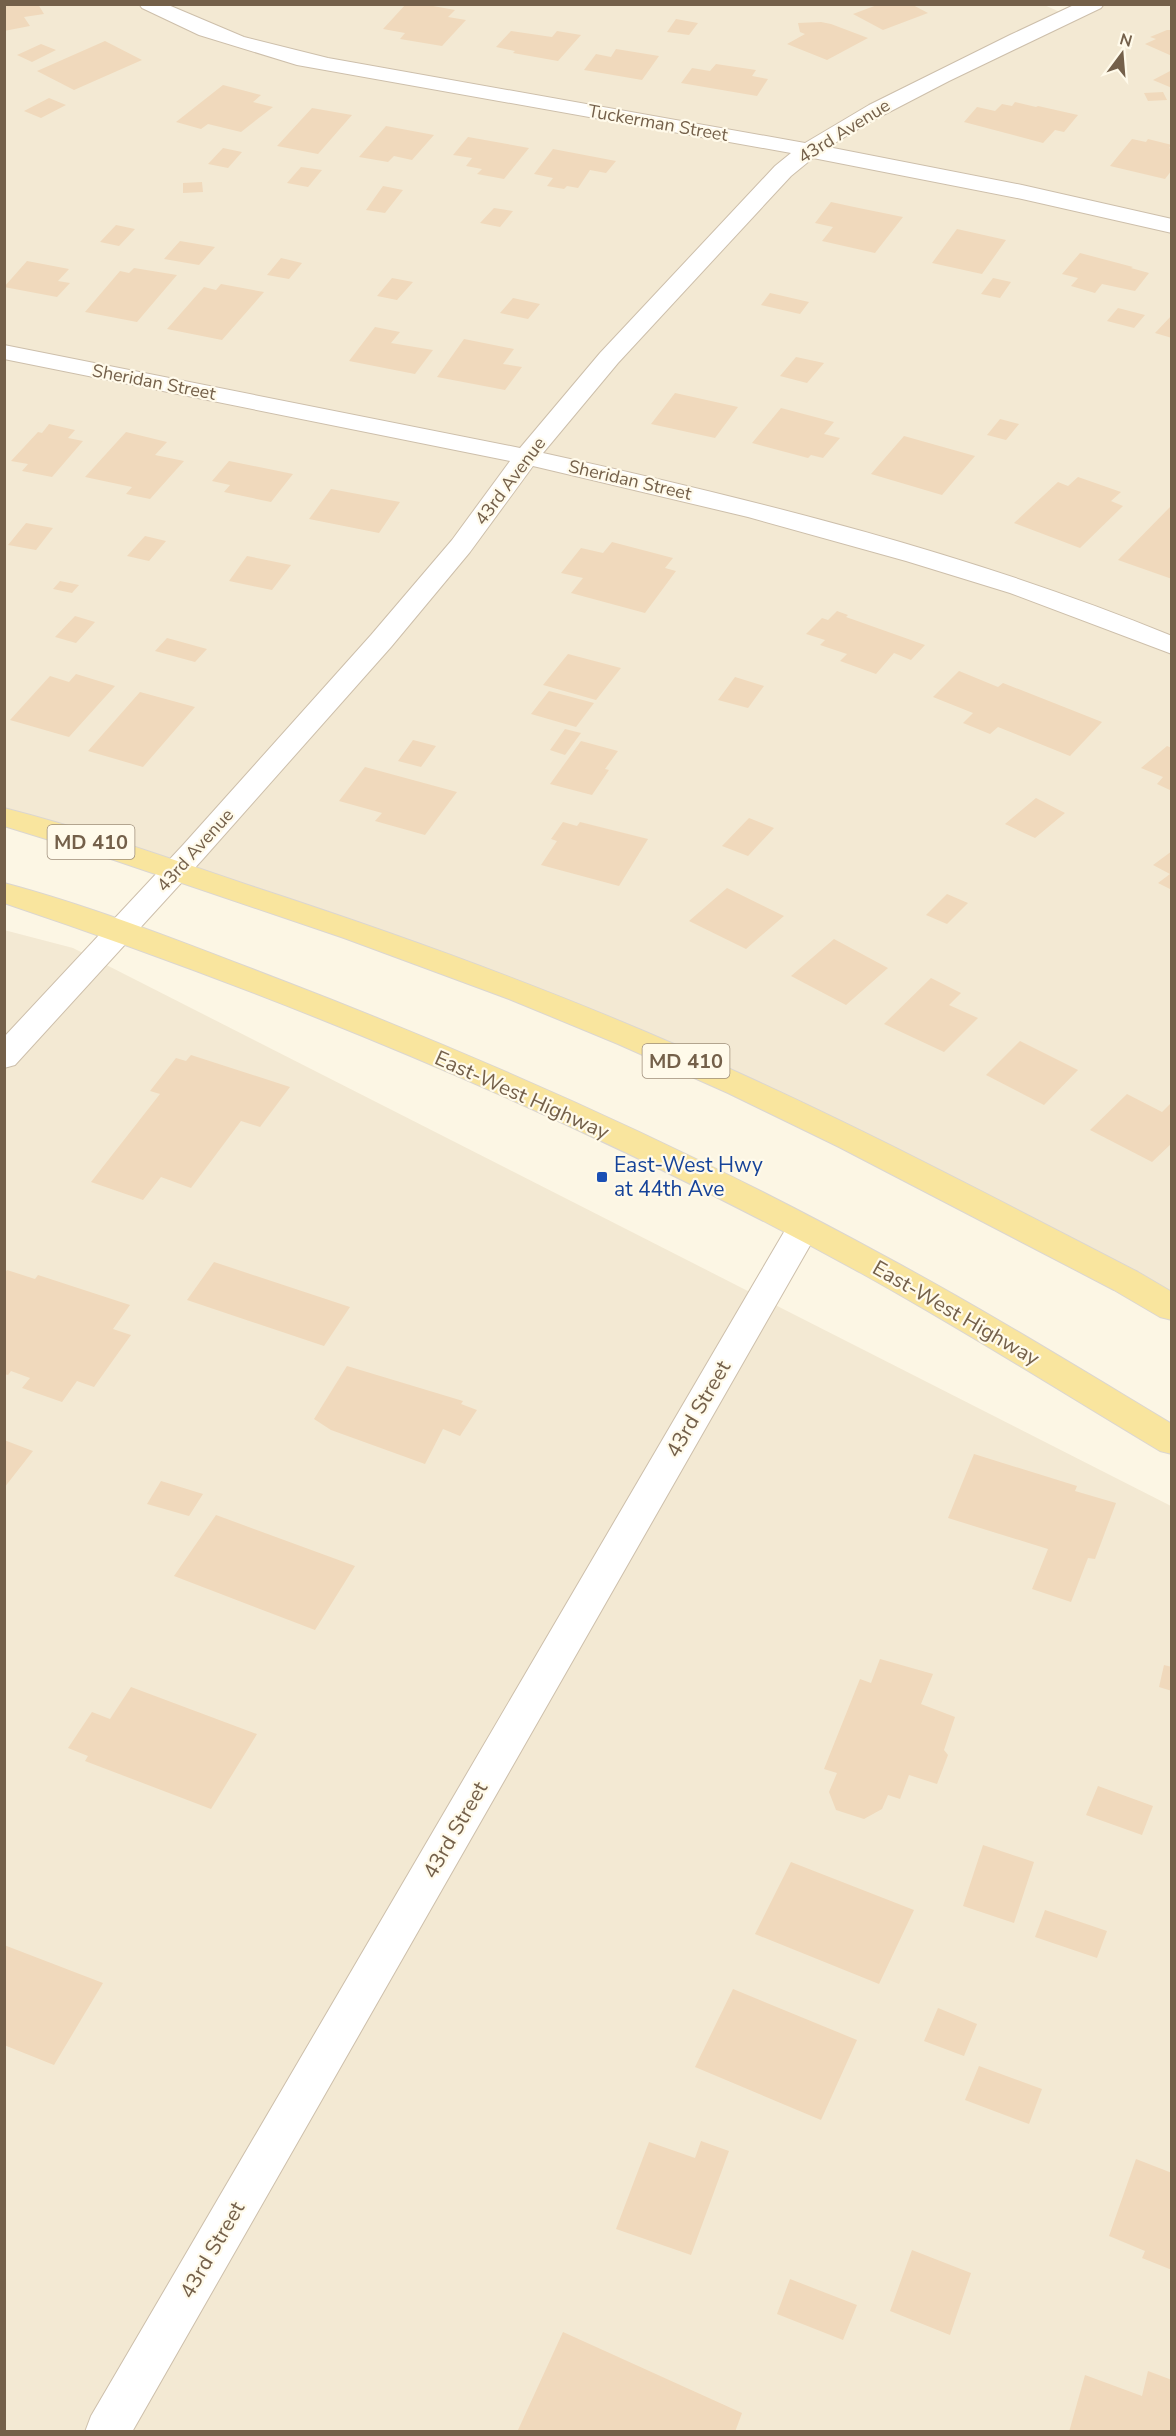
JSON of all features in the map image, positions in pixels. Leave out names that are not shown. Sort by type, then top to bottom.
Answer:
[{"type":"main road","name":"MD 410","points":[[4,817],[105,846],[176,870],[440,961],[579,1015],[664,1051],[822,1125],[1126,1281],[1172,1308]]},
{"type":"main road","name":"East-West Highway","points":[[4,892],[272,989],[504,1084],[803,1228],[1005,1340],[1172,1441]]},
{"type":"street","name":"Tuckerman Street","points":[[149,4],[225,38],[311,62],[807,150],[1091,206],[1172,226]]},
{"type":"street","name":"43rd Avenue","points":[[4,1057],[176,870],[381,641],[461,546],[527,456],[609,358],[740,215],[807,150],[946,72],[1094,4]]},
{"type":"street","name":"Sheridan Street","points":[[4,352],[527,456],[644,482],[874,542],[961,568],[1062,603],[1172,646]]},
{"type":"street","name":"43rd Street","points":[[107,2432],[803,1228]]},
{"type":"shaded area","points":[[1042,4],[1069,16],[1094,5],[1171,5],[1171,1308],[579,1015],[5,817],[4,5]]},
{"type":"shaded area","points":[[4,930],[73,948],[1171,1506],[1171,2431],[5,2431]]},
{"type":"building","points":[[4,4],[38,4],[44,14],[24,17],[30,26],[4,31]]},
{"type":"building","points":[[406,4],[422,4],[455,10],[448,17],[466,20],[442,46],[400,39],[405,33],[383,29]]},
{"type":"building","points":[[875,4],[911,4],[928,13],[883,30],[853,14],[877,5]]},
{"type":"building","points":[[676,19],[698,23],[689,35],[667,32]]},
{"type":"building","points":[[821,22],[868,38],[827,60],[787,44],[805,34],[800,32],[798,23]]},
{"type":"building","points":[[1172,30],[1172,56],[1145,44],[1156,39],[1150,37]]},
{"type":"building","points":[[511,31],[552,37],[557,31],[581,35],[558,61],[513,53],[515,51],[496,47]]},
{"type":"building","points":[[105,41],[142,60],[74,90],[37,71]]},
{"type":"building","points":[[41,44],[56,50],[32,62],[17,55]]},
{"type":"building","points":[[616,49],[659,56],[642,80],[584,70],[596,54],[611,57]]},
{"type":"building","points":[[716,64],[756,70],[752,76],[768,79],[757,96],[681,83],[692,68],[710,71]]},
{"type":"building","points":[[1172,70],[1172,88],[1153,80]]},
{"type":"building","points":[[223,85],[261,95],[253,102],[273,107],[241,132],[208,124],[201,129],[176,122]]},
{"type":"building","points":[[1163,92],[1167,100],[1148,101],[1144,93]]},
{"type":"building","points":[[49,98],[66,105],[41,118],[24,111]]},
{"type":"building","points":[[1015,102],[1078,115],[1064,132],[1055,130],[1043,143],[964,122],[977,107],[995,111],[1002,104],[1012,106]]},
{"type":"building","points":[[312,108],[352,115],[318,154],[277,146]]},
{"type":"building","points":[[386,126],[434,135],[412,160],[394,156],[388,162],[359,157]]},
{"type":"building","points":[[468,137],[529,148],[504,179],[477,174],[482,169],[466,166],[472,158],[453,155]]},
{"type":"building","points":[[1132,139],[1146,142],[1148,139],[1172,145],[1169,148],[1172,149],[1172,170],[1165,179],[1110,166]]},
{"type":"building","points":[[223,148],[242,152],[228,168],[208,164]]},
{"type":"building","points":[[553,149],[616,161],[606,173],[590,170],[578,188],[567,186],[564,189],[547,186],[553,178],[534,174]]},
{"type":"building","points":[[301,167],[322,170],[308,187],[287,183]]},
{"type":"building","points":[[202,182],[203,192],[183,193],[183,183]]},
{"type":"building","points":[[383,186],[403,190],[385,213],[366,210]]},
{"type":"building","points":[[831,202],[903,217],[875,253],[822,241],[833,227],[815,223]]},
{"type":"building","points":[[494,208],[513,211],[500,227],[480,223]]},
{"type":"building","points":[[116,225],[135,229],[119,246],[100,242]]},
{"type":"building","points":[[957,229],[1006,240],[982,274],[932,263]]},
{"type":"building","points":[[180,241],[215,247],[199,265],[164,259]]},
{"type":"building","points":[[1080,253],[1149,273],[1135,291],[1102,284],[1095,293],[1071,286],[1078,278],[1062,274]]},
{"type":"building","points":[[281,258],[302,263],[289,279],[267,275]]},
{"type":"building","points":[[27,261],[69,269],[58,281],[70,283],[57,297],[4,287]]},
{"type":"building","points":[[134,268],[177,275],[137,322],[85,312],[120,271],[129,273]]},
{"type":"building","points":[[392,278],[413,282],[397,300],[377,296]]},
{"type":"building","points":[[993,278],[1011,282],[1000,298],[981,294]]},
{"type":"building","points":[[221,284],[264,292],[222,340],[167,329],[204,287],[216,290]]},
{"type":"building","points":[[770,293],[809,302],[800,314],[761,305]]},
{"type":"building","points":[[513,298],[540,304],[528,319],[500,313]]},
{"type":"building","points":[[1118,308],[1145,315],[1134,328],[1107,321]]},
{"type":"building","points":[[1172,315],[1172,338],[1155,333]]},
{"type":"building","points":[[375,327],[400,332],[391,343],[433,350],[415,374],[349,361]]},
{"type":"building","points":[[464,339],[514,349],[503,364],[522,367],[505,390],[437,377]]},
{"type":"building","points":[[796,357],[824,363],[807,383],[780,376]]},
{"type":"building","points":[[675,393],[738,407],[715,438],[651,424]]},
{"type":"building","points":[[781,408],[834,422],[824,434],[840,438],[823,458],[811,455],[808,458],[752,443]]},
{"type":"building","points":[[1000,419],[1019,424],[1006,440],[987,435]]},
{"type":"building","points":[[49,424],[75,430],[68,438],[83,441],[52,477],[22,471],[28,464],[11,461],[38,432],[42,433]]},
{"type":"building","points":[[126,432],[167,442],[155,455],[184,461],[150,499],[126,494],[132,487],[85,477]]},
{"type":"building","points":[[904,436],[975,456],[942,495],[871,474]]},
{"type":"building","points":[[229,461],[293,474],[271,502],[224,492],[230,485],[212,481]]},
{"type":"building","points":[[1078,477],[1121,492],[1111,501],[1123,506],[1080,548],[1014,523],[1058,482],[1068,486]]},
{"type":"building","points":[[331,489],[400,502],[379,533],[309,519]]},
{"type":"building","points":[[1172,505],[1172,579],[1118,560]]},
{"type":"building","points":[[26,523],[53,528],[36,550],[8,545]]},
{"type":"building","points":[[145,536],[166,541],[149,561],[127,556]]},
{"type":"building","points":[[612,542],[673,558],[665,568],[676,571],[645,613],[571,593],[583,578],[561,573],[581,548],[603,553]]},
{"type":"building","points":[[247,556],[291,565],[272,590],[229,581]]},
{"type":"building","points":[[60,581],[79,585],[72,593],[53,589]]},
{"type":"building","points":[[837,611],[848,615],[846,617],[925,645],[911,660],[894,653],[876,674],[840,661],[847,654],[820,645],[825,640],[806,634],[822,618],[828,620]]},
{"type":"building","points":[[75,616],[95,622],[76,643],[55,637]]},
{"type":"building","points":[[167,638],[207,649],[195,662],[155,651]]},
{"type":"building","points":[[568,654],[621,668],[596,700],[543,685]]},
{"type":"building","points":[[959,671],[998,687],[1003,683],[1102,722],[1070,756],[998,727],[990,734],[963,723],[973,713],[933,697]]},
{"type":"building","points":[[76,674],[115,686],[69,737],[10,720],[50,676],[69,682]]},
{"type":"building","points":[[735,677],[764,686],[748,708],[718,700]]},
{"type":"building","points":[[549,691],[594,703],[576,727],[531,714]]},
{"type":"building","points":[[140,692],[195,707],[143,767],[88,751]]},
{"type":"building","points":[[565,729],[581,733],[565,755],[550,750]]},
{"type":"building","points":[[413,740],[436,746],[421,767],[398,761]]},
{"type":"building","points":[[581,741],[618,751],[605,769],[609,770],[592,795],[550,784]]},
{"type":"building","points":[[1167,746],[1172,748],[1172,791],[1157,784],[1163,777],[1141,768]]},
{"type":"building","points":[[365,767],[457,792],[425,835],[375,821],[382,813],[339,801]]},
{"type":"building","points":[[1036,798],[1065,813],[1035,838],[1005,824]]},
{"type":"building","points":[[749,818],[774,828],[748,856],[722,846]]},
{"type":"building","points":[[563,822],[577,826],[580,822],[648,839],[619,886],[541,865],[557,841],[551,839]]},
{"type":"building","points":[[1172,851],[1172,890],[1158,883],[1170,874],[1153,865]]},
{"type":"building","points":[[727,888],[784,916],[746,949],[689,921]]},
{"type":"building","points":[[947,894],[968,903],[947,924],[926,915]]},
{"type":"building","points":[[834,939],[888,968],[846,1005],[791,976]]},
{"type":"building","points":[[931,978],[961,993],[949,1005],[978,1018],[944,1052],[884,1024]]},
{"type":"building","points":[[1020,1041],[1078,1070],[1044,1105],[986,1075]]},
{"type":"building","points":[[191,1055],[290,1087],[260,1127],[241,1121],[191,1188],[161,1177],[143,1200],[91,1182],[160,1094],[150,1091],[176,1058],[186,1061]]},
{"type":"building","points":[[1127,1094],[1162,1112],[1172,1102],[1172,1143],[1152,1162],[1090,1130]]},
{"type":"building","points":[[214,1262],[350,1307],[324,1346],[187,1300]]},
{"type":"building","points":[[7,1270],[35,1279],[38,1275],[130,1305],[113,1329],[131,1335],[94,1387],[77,1381],[62,1402],[22,1388],[30,1378],[11,1371],[8,1375],[4,1374],[4,1274]]},
{"type":"building","points":[[347,1366],[463,1401],[461,1404],[477,1410],[460,1436],[443,1429],[425,1464],[331,1430],[314,1419]]},
{"type":"building","points":[[4,1440],[33,1451],[4,1488]]},
{"type":"building","points":[[974,1454],[1077,1486],[1075,1491],[1116,1503],[1095,1559],[1088,1558],[1071,1602],[1032,1589],[1048,1549],[948,1518]]},
{"type":"building","points":[[161,1481],[203,1494],[189,1516],[147,1504]]},
{"type":"building","points":[[216,1515],[355,1566],[315,1630],[174,1576]]},
{"type":"building","points":[[880,1659],[933,1674],[921,1704],[955,1717],[944,1750],[948,1755],[937,1784],[909,1775],[900,1799],[888,1795],[882,1809],[864,1819],[836,1810],[829,1792],[837,1773],[824,1769],[860,1679],[871,1683]]},
{"type":"building","points":[[1164,1665],[1172,1667],[1172,1691],[1159,1687]]},
{"type":"building","points":[[131,1687],[257,1734],[211,1809],[85,1761],[88,1756],[68,1748],[92,1712],[110,1719]]},
{"type":"building","points":[[1098,1786],[1153,1806],[1142,1835],[1086,1815]]},
{"type":"building","points":[[983,1845],[1034,1862],[1014,1923],[963,1906]]},
{"type":"building","points":[[791,1862],[914,1910],[879,1984],[755,1934]]},
{"type":"building","points":[[1045,1910],[1107,1931],[1097,1958],[1035,1937]]},
{"type":"building","points":[[4,1945],[103,1983],[54,2065],[4,2045]]},
{"type":"building","points":[[733,1989],[857,2040],[821,2120],[695,2067]]},
{"type":"building","points":[[938,2008],[977,2024],[964,2056],[924,2041]]},
{"type":"building","points":[[979,2066],[1042,2089],[1029,2124],[965,2100]]},
{"type":"building","points":[[701,2141],[729,2151],[691,2255],[616,2229],[649,2142],[695,2158]]},
{"type":"building","points":[[1136,2159],[1172,2173],[1172,2270],[1142,2258],[1145,2251],[1109,2236]]},
{"type":"building","points":[[912,2250],[971,2273],[950,2335],[890,2311]]},
{"type":"building","points":[[790,2279],[857,2305],[843,2340],[777,2314]]},
{"type":"building","points":[[563,2332],[742,2413],[735,2432],[518,2430]]},
{"type":"building","points":[[1148,2371],[1172,2380],[1172,2432],[1069,2432],[1085,2375],[1142,2396]]},
{"type":"place","name":"East-West Hwy at 44th Ave","points":[[602,1177]]}]
